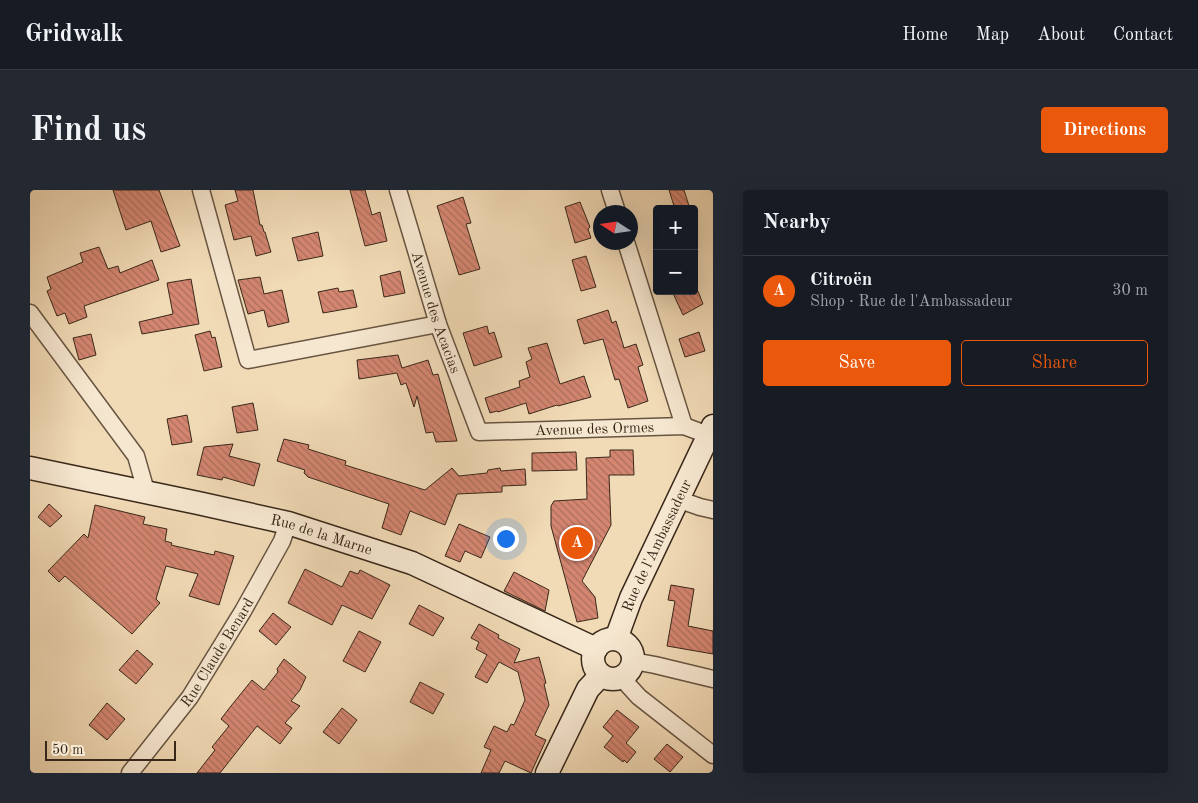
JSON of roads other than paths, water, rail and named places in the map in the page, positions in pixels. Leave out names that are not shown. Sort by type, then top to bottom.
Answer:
[{"type":"street","points":[[201,190],[248,360],[438,324]]},
{"type":"street","name":"Avenue des Acacias","points":[[398,190],[438,324],[479,432]]},
{"type":"street","points":[[610,190],[615,205]]},
{"type":"street","points":[[629,250],[684,426]]},
{"type":"street","points":[[30,313],[136,456],[146,491]]},
{"type":"street","name":"Avenue des Ormes","points":[[479,432],[684,426],[711,431]]},
{"type":"street","name":"Rue de l'Ambassadeur","points":[[616,639],[631,598],[711,431]]},
{"type":"street","name":"Rue de la Marne","points":[[30,468],[146,491],[288,523],[412,563],[596,649]]},
{"type":"street","points":[[677,499],[713,510]]},
{"type":"street","name":"Rue Claude Benard","points":[[130,773],[190,697],[243,611],[282,541],[288,523]]},
{"type":"street","points":[[713,679],[655,665],[629,668],[614,678],[601,675],[594,666],[594,654],[604,641],[616,639],[627,644],[631,650],[629,668],[628,685],[639,697],[713,755]]},
{"type":"street","points":[[548,773],[588,689],[601,675]]},
{"type":"place","name":"Citroën","points":[[577,543]]}]
